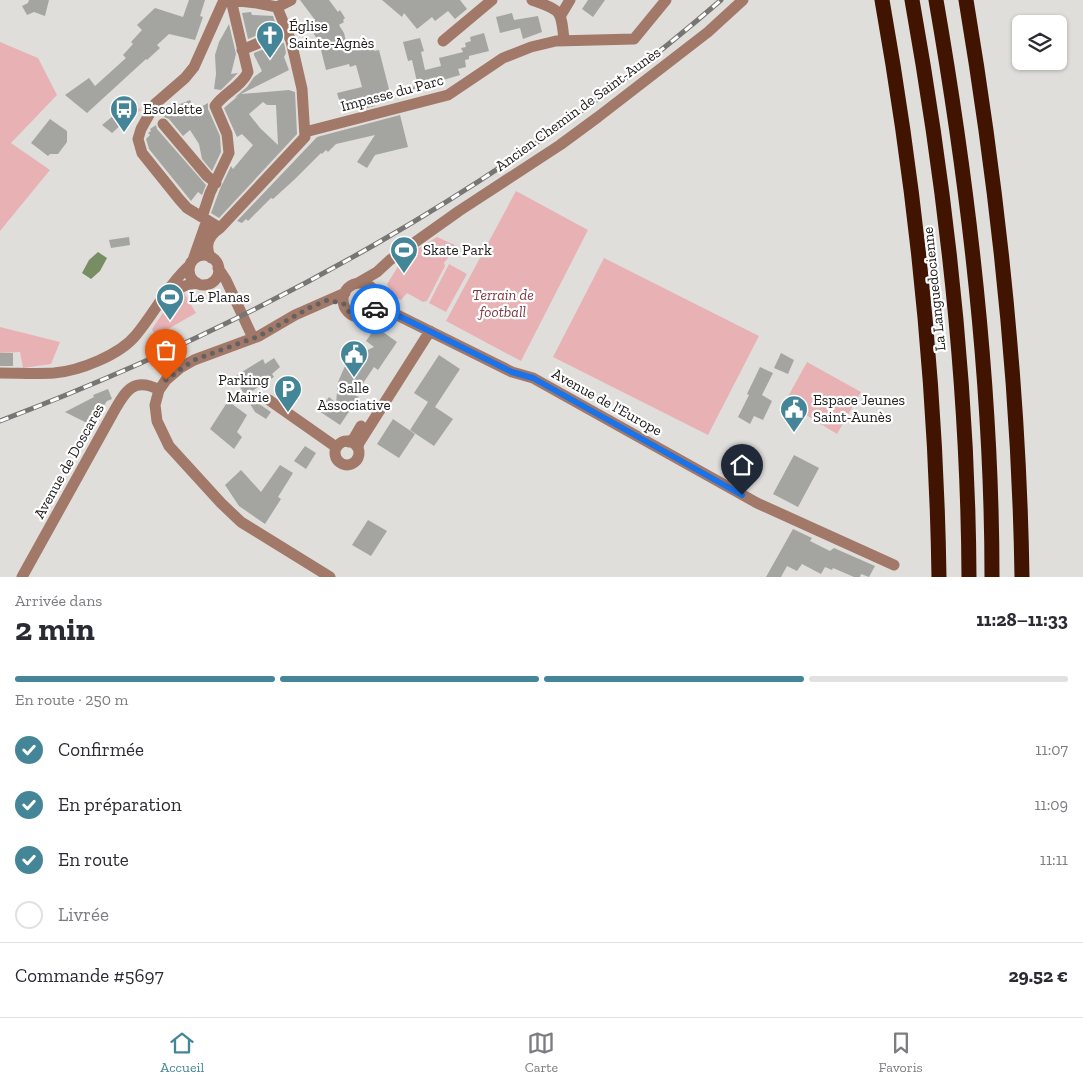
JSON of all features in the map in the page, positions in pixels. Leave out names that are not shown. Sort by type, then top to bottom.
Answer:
[{"type":"highway","points":[[882,0],[906,144],[925,310],[937,482],[939,577]]},
{"type":"highway","name":"La Languedocienne","points":[[912,0],[939,173],[954,299],[964,425],[968,577]]},
{"type":"highway","points":[[936,0],[960,147],[975,271],[987,420],[992,577]]},
{"type":"highway","points":[[966,0],[986,122],[1006,284],[1016,420],[1022,577]]},
{"type":"street","points":[[220,228],[188,208],[169,188],[142,153],[138,139],[141,129],[155,104],[194,68],[224,0]]},
{"type":"street","points":[[203,284],[190,276],[192,263],[216,182],[229,153],[227,134],[215,106],[220,98],[246,78],[248,72],[231,0],[277,7],[290,0]]},
{"type":"street","points":[[442,41],[492,0]]},
{"type":"street","points":[[532,0],[554,8],[561,15]]},
{"type":"street","points":[[564,40],[561,15],[570,0]]},
{"type":"street","name":"Impasse du Parc","points":[[306,132],[448,95],[503,58],[531,47],[564,40],[634,39],[666,0]]},
{"type":"street","name":"Ancien Chemin de Saint-Aunès","points":[[358,283],[377,272],[390,260],[459,211],[560,145],[708,32],[743,0]]},
{"type":"street","points":[[211,258],[207,249],[210,237],[303,141],[306,132],[302,89],[287,31],[277,7]]},
{"type":"street","points":[[242,50],[287,31]]},
{"type":"street","points":[[163,124],[207,176],[216,182]]},
{"type":"street","points":[[0,372],[54,373],[72,370],[95,362],[129,343],[166,295],[171,285],[192,263],[202,256],[211,258],[216,262],[253,338]]},
{"type":"street","points":[[203,284],[216,278],[218,268]]},
{"type":"street","points":[[374,291],[364,284],[358,283],[348,288],[344,298],[350,314],[366,316],[380,309],[374,291],[377,272]]},
{"type":"street","points":[[166,295],[184,286],[203,284],[222,287],[232,295]]},
{"type":"street","points":[[330,577],[241,522],[169,446],[157,421],[155,405],[160,390],[171,375],[194,360],[270,331],[295,315],[328,300],[344,298]]},
{"type":"street","name":"Avenue de l'Europe","points":[[380,309],[427,329],[512,372],[533,378],[757,503],[894,565]]},
{"type":"street","points":[[353,445],[342,442],[336,448],[336,460],[347,466],[357,460],[353,445],[354,438],[427,329]]},
{"type":"street","name":"Avenue de Doscares","points":[[22,577],[125,393],[135,385],[140,384],[160,390]]},
{"type":"street","points":[[269,400],[336,448]]},
{"type":"green space","points":[[0,42],[38,58],[57,95],[11,143],[50,170],[0,231]]},
{"type":"green space","points":[[132,100],[141,110],[121,126],[112,116]]},
{"type":"green space","name":"Terrain de football","points":[[516,191],[588,230],[521,361],[446,321]]},
{"type":"green space","points":[[437,237],[457,246],[444,263],[445,266],[427,301],[423,302],[407,293],[401,300],[390,294],[387,284],[404,257]]},
{"type":"green space","points":[[604,258],[759,336],[708,435],[553,357]]},
{"type":"green space","points":[[449,264],[467,274],[446,312],[429,303]]},
{"type":"green space","name":"Le Planas","points":[[183,291],[196,313],[156,336],[152,329],[173,298]]},
{"type":"green space","points":[[0,327],[60,342],[51,364],[23,368],[20,352],[0,353]]},
{"type":"green space","points":[[807,362],[861,392],[837,434],[785,402]]},
{"type":"shaded area","points":[[98,252],[107,258],[100,271],[91,279],[82,273],[89,260]]},
{"type":"building","points":[[29,0],[49,0],[45,16],[34,12],[27,15],[22,6],[28,3]]},
{"type":"building","points":[[189,0],[205,0],[200,16],[203,17],[195,40],[169,34],[157,45],[160,48],[87,113],[65,95],[89,78],[95,86],[126,58],[123,55],[142,30],[137,25],[155,8],[183,17]]},
{"type":"building","points":[[300,0],[329,0],[338,12],[340,10],[345,18],[344,22],[339,25],[344,33],[348,49],[372,43],[374,51],[379,50],[391,97],[374,102],[375,106],[367,108],[365,100],[341,106],[337,93],[362,87],[356,65],[350,67],[349,64],[326,70],[319,42],[310,28],[314,26],[311,23],[315,20]]},
{"type":"building","points":[[382,0],[460,0],[467,9],[455,19],[448,11],[435,21],[432,17],[417,29],[404,13],[402,17]]},
{"type":"building","points":[[588,0],[605,0],[593,17],[582,9]]},
{"type":"building","points":[[251,12],[252,15],[273,16],[276,25],[270,30],[248,39],[242,13]]},
{"type":"building","points":[[512,13],[514,20],[538,16],[542,32],[523,39],[520,28],[500,33],[496,17]]},
{"type":"building","points":[[229,24],[236,54],[231,74],[238,73],[221,90],[214,89],[216,74],[215,55],[219,42]]},
{"type":"building","points":[[484,33],[489,51],[469,56],[469,59],[465,60],[466,67],[458,69],[460,75],[440,81],[441,83],[411,90],[417,82],[412,60],[408,61],[403,42],[420,38],[424,51],[421,52],[425,70],[441,66],[439,58],[463,52],[461,48],[466,47],[465,43],[471,41],[470,37]]},
{"type":"building","points":[[280,43],[284,43],[286,53],[284,57],[289,70],[241,94],[289,90],[295,92],[297,134],[219,218],[211,213],[220,189],[231,166],[233,169],[253,145],[242,134],[237,137],[224,108],[262,71],[254,53],[274,45],[271,50]],"holes":[[[263,102],[267,105],[276,105],[278,145],[260,128],[249,114]]]},
{"type":"building","points":[[190,100],[195,110],[208,103],[208,109],[220,136],[221,152],[212,171],[202,159],[199,144],[190,130],[183,136],[169,119],[164,117],[168,109]]},
{"type":"building","points":[[400,115],[408,147],[375,155],[367,168],[357,162],[375,135],[336,144],[328,152],[326,150],[321,153],[248,221],[246,219],[242,223],[237,221],[317,137]]},
{"type":"building","points":[[113,116],[121,125],[112,133],[102,125]]},
{"type":"building","points":[[50,119],[67,131],[67,142],[58,154],[50,154],[48,156],[31,143]]},
{"type":"building","points":[[156,125],[157,129],[206,185],[202,195],[198,192],[191,201],[149,149],[146,139],[150,135],[148,133],[151,131],[150,129]]},
{"type":"building","points":[[129,237],[130,245],[111,248],[109,240]]},
{"type":"building","points":[[376,327],[397,342],[378,370],[374,367],[355,395],[359,397],[340,425],[319,411],[329,397],[336,403],[338,382],[345,366],[355,356],[374,347],[366,341]]},
{"type":"building","points":[[0,353],[13,353],[13,366],[0,366]]},
{"type":"building","points":[[781,353],[794,360],[788,374],[774,368]]},
{"type":"building","points":[[439,355],[460,369],[435,407],[453,419],[434,446],[410,430],[428,402],[414,393]]},
{"type":"building","points":[[274,358],[280,367],[272,374],[274,377],[246,395],[271,412],[266,419],[255,412],[234,377],[263,359],[265,364]]},
{"type":"building","points":[[760,367],[773,373],[762,395],[772,401],[763,420],[754,416],[750,424],[738,417]]},
{"type":"building","points":[[108,389],[112,399],[107,401],[91,425],[65,412],[94,397],[93,395]]},
{"type":"building","points":[[228,401],[247,415],[237,432],[242,437],[234,449],[210,429]]},
{"type":"building","points":[[393,419],[415,434],[399,458],[377,444]]},
{"type":"building","points":[[305,446],[316,453],[306,469],[294,461]]},
{"type":"building","points":[[794,455],[819,468],[798,507],[773,494]]},
{"type":"building","points":[[280,465],[293,473],[278,497],[281,499],[265,524],[239,506],[225,485],[241,470],[261,492]]},
{"type":"building","points":[[368,520],[387,531],[371,556],[352,545]]},
{"type":"building","points":[[793,529],[812,538],[810,541],[830,551],[834,548],[875,566],[869,577],[861,574],[860,577],[854,577],[833,568],[832,570],[825,567],[821,574],[802,564],[797,571],[787,566],[781,577],[766,577]]},
{"type":"railway","points":[[0,421],[97,382],[193,339],[287,293],[379,242],[469,188],[556,129],[640,67],[721,0]]},
{"type":"way so far","points":[[166,380],[180,368],[194,360],[259,336],[295,315],[328,300],[344,304],[350,314],[360,317],[366,316],[375,309]]},
{"type":"place","name":"Église Sainte-Agnès","points":[[270,59]]},
{"type":"place","name":"Escolette","points":[[124,133]]},
{"type":"place","name":"Skate Park","points":[[404,274]]},
{"type":"place","name":"Le Planas","points":[[170,321]]},
{"type":"place","name":"Salle Associative","points":[[354,378]]},
{"type":"place","name":"Parking Mairie","points":[[288,413]]},
{"type":"place","name":"Espace Jeunes Saint-Aunès","points":[[794,433]]},
{"type":"route","points":[[375,309],[385,309],[512,372],[533,378],[742,495]]}]
